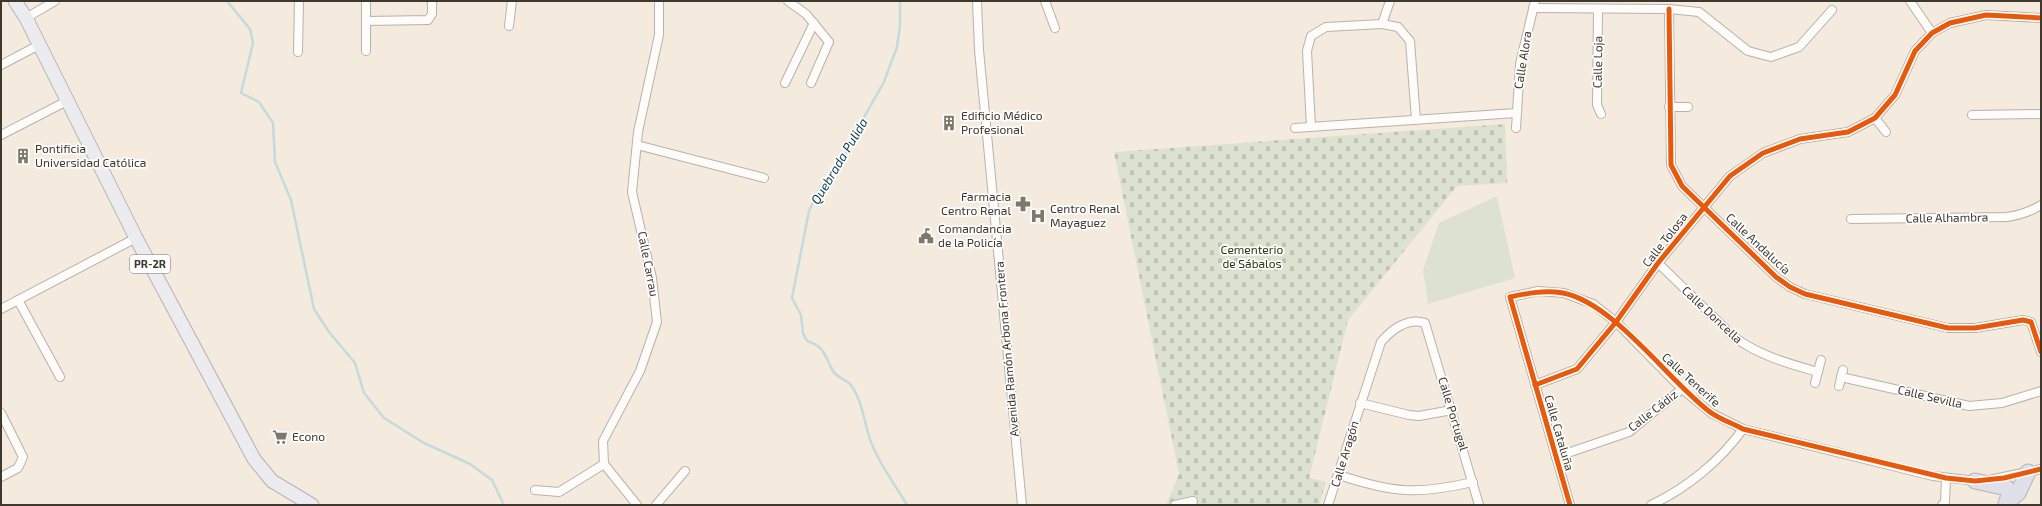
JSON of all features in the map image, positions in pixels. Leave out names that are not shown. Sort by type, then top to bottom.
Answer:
[{"type":"highway","points":[[2004,504],[2018,493],[2034,471]]},
{"type":"highway","points":[[1975,481],[2007,488],[2009,492],[2004,504]]},
{"type":"main road","name":"PR-2R","points":[[15,1],[26,18],[136,238],[254,459],[272,481],[312,505]]},
{"type":"street","points":[[26,18],[55,1]]},
{"type":"street","points":[[298,52],[299,1]]},
{"type":"street","points":[[366,1],[366,51]]},
{"type":"street","points":[[366,21],[428,20],[432,14],[432,1]]},
{"type":"street","points":[[509,26],[512,1]]},
{"type":"street","name":"Calle Carrau","points":[[604,464],[603,442],[640,371],[657,322],[652,278],[632,192],[637,145],[659,35],[659,1]]},
{"type":"street","points":[[788,1],[806,14],[829,42],[811,83]]},
{"type":"street","name":"Avenida Ramón Arbona Frontera","points":[[977,1],[979,50],[1022,505]]},
{"type":"street","points":[[1045,1],[1055,28]]},
{"type":"street","points":[[1382,24],[1390,1]]},
{"type":"street","points":[[1910,1],[1932,33]]},
{"type":"street","points":[[1534,5],[1598,9],[1669,9],[1699,12],[1748,51],[1771,57],[1799,47],[1832,10]]},
{"type":"street","name":"Calle Alora","points":[[1516,128],[1520,64],[1534,5]]},
{"type":"street","name":"Calle Loja","points":[[1598,9],[1597,105],[1601,114]]},
{"type":"street","name":"Calle Andalucía","points":[[1669,9],[1669,107],[1671,165],[1682,186],[1776,276],[1790,287],[1805,294],[1948,328],[1975,328],[2023,320],[2031,322],[2041,352]]},
{"type":"street","name":"Calle Tolosa","points":[[1535,385],[1577,369],[1616,322],[1658,264],[1703,207],[1730,176],[1763,153],[1800,139],[1848,132],[1876,118],[1895,95],[1915,51],[1932,33],[1950,23],[1986,15],[2041,18]]},
{"type":"street","points":[[785,83],[814,23]]},
{"type":"street","points":[[1311,127],[1307,51],[1311,36],[1326,27],[1382,24],[1398,27],[1410,41],[1416,120]]},
{"type":"street","points":[[1,65],[39,45]]},
{"type":"street","points":[[1,135],[67,100]]},
{"type":"street","points":[[1669,107],[1688,107]]},
{"type":"street","points":[[1294,128],[1516,113]]},
{"type":"street","points":[[1972,114],[2041,114]]},
{"type":"street","points":[[1876,118],[1886,132]]},
{"type":"street","points":[[637,145],[764,178]]},
{"type":"street","name":"Calle Alhambra","points":[[1851,219],[2007,216],[2026,213],[2041,205]]},
{"type":"street","points":[[1,309],[136,238]]},
{"type":"street","name":"Calle Doncella","points":[[1658,264],[1734,337],[1745,345],[1779,361],[1818,372]]},
{"type":"street","name":"Calle Tenerife","points":[[1510,297],[1538,291],[1564,293],[1593,304],[1616,322],[1682,389],[1711,413],[1743,428],[1946,478],[1975,481],[2004,478],[2034,471]]},
{"type":"street","name":"Calle Cataluña","points":[[1510,297],[1570,505]]},
{"type":"street","points":[[18,300],[60,377]]},
{"type":"street","name":"Calle Aragón","points":[[1328,505],[1381,342],[1396,328],[1418,320],[1425,323]]},
{"type":"street","name":"Calle Portugal","points":[[1425,323],[1480,505]]},
{"type":"street","points":[[1815,383],[1821,360]]},
{"type":"street","name":"Calle Sevilla","points":[[1839,386],[1842,374],[1969,406],[2002,403],[2041,391]]},
{"type":"street","name":"Calle Cádiz","points":[[1556,457],[1629,432],[1682,389]]},
{"type":"street","points":[[1360,403],[1419,416],[1452,410]]},
{"type":"street","points":[[1,413],[23,457],[18,468],[1,477]]},
{"type":"street","points":[[1651,505],[1671,495],[1706,468],[1731,445],[1743,428]]},
{"type":"street","points":[[535,490],[559,492],[604,464],[637,505]]},
{"type":"street","points":[[656,505],[685,471]]},
{"type":"street","points":[[1338,474],[1377,487],[1406,490],[1441,489],[1473,482]]},
{"type":"street","points":[[1942,505],[1945,502],[1946,478]]},
{"type":"street","points":[[1175,505],[1193,501]]},
{"type":"green space","name":"Cementerio de Sábalos","points":[[1505,124],[1507,183],[1457,186],[1348,320],[1309,478],[1326,482],[1319,505],[1166,505],[1179,474],[1114,152]]},
{"type":"green space","points":[[1497,196],[1515,278],[1428,304],[1423,270],[1439,223]]},
{"type":"waterway","points":[[227,1],[250,29],[253,43],[241,93],[259,102],[273,123],[275,162],[291,200],[314,309],[329,332],[355,363],[364,393],[384,418],[424,443],[470,464],[492,480],[504,505]]},
{"type":"waterway","name":"Quebrada Pulida","points":[[900,1],[900,26],[897,47],[884,82],[855,133],[843,159],[819,189],[809,211],[792,298],[801,315],[803,333],[807,341],[813,343],[821,349],[835,373],[850,384],[855,391],[873,447],[885,470],[907,505]]},
{"type":"cycle path","points":[[1669,9],[1671,165],[1682,186],[1776,277],[1790,287],[1805,294],[1948,328],[1975,328],[2023,320],[2031,322],[2041,352]]},
{"type":"cycle path","points":[[1535,385],[1577,369],[1616,322],[1658,263],[1730,176],[1763,153],[1800,139],[1848,132],[1875,118],[1895,95],[1915,51],[1932,33],[1950,23],[1986,15],[2041,18]]},
{"type":"cycle path","points":[[1570,505],[1510,297],[1543,292],[1563,293],[1582,300],[1602,311],[1640,344],[1676,381],[1710,412],[1743,429],[1946,478],[1975,481],[2004,478],[2041,469]]},
{"type":"place","name":"Edificio Médico Profesional","points":[[949,123]]},
{"type":"place","name":"Pontificia Universidad Católica","points":[[23,156]]},
{"type":"place","name":"Farmacia Centro Renal","points":[[1023,204]]},
{"type":"place","name":"Centro Renal Mayaguez","points":[[1038,216]]},
{"type":"place","name":"Comandancia de la Policía","points":[[926,236]]},
{"type":"place","name":"Econo","points":[[280,437]]}]
